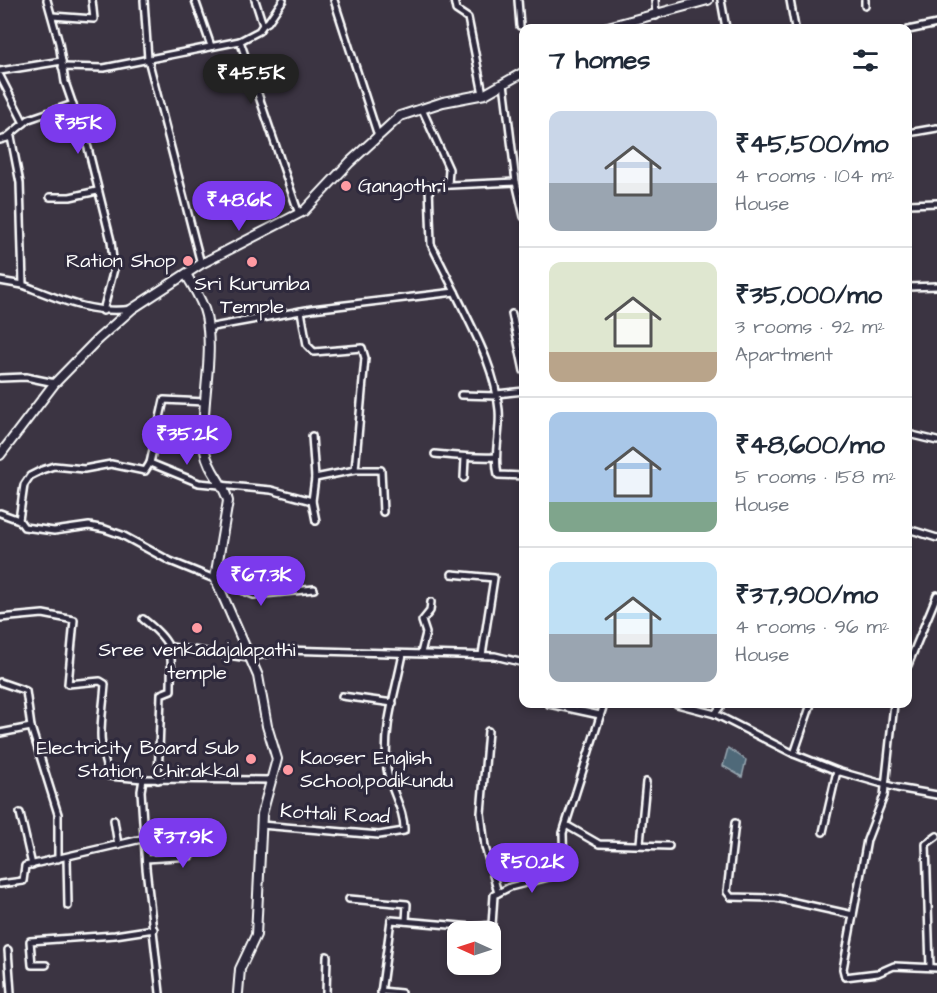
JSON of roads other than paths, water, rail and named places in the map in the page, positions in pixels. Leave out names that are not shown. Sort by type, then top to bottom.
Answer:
[{"type":"main road","points":[[621,24],[708,0]]},
{"type":"main road","points":[[0,455],[56,383],[98,339],[132,309],[201,264],[299,214],[400,116],[483,94],[519,75]]},
{"type":"main road","points":[[186,274],[202,303],[207,328],[205,452],[209,467],[226,491],[228,501],[227,519],[215,578],[258,676],[267,726],[277,759],[261,825],[256,935],[240,969],[238,993]]},
{"type":"street","points":[[47,0],[62,64],[88,147],[111,241],[114,269],[103,311]]},
{"type":"street","points":[[52,16],[94,19],[92,0]]},
{"type":"street","points":[[144,0],[148,59],[201,264]]},
{"type":"street","points":[[195,0],[211,46]]},
{"type":"street","points":[[255,0],[263,25]]},
{"type":"street","points":[[0,70],[62,64],[104,68],[240,41],[259,32],[283,0]]},
{"type":"street","points":[[334,0],[378,136]]},
{"type":"street","points":[[454,0],[456,10],[468,18],[483,94]]},
{"type":"street","points":[[518,0],[520,24]]},
{"type":"street","points":[[655,0],[656,16]]},
{"type":"street","points":[[721,0],[725,24]]},
{"type":"street","points":[[790,0],[794,24]]},
{"type":"street","points":[[912,29],[937,24]]},
{"type":"street","points":[[240,41],[299,214]]},
{"type":"street","points":[[0,76],[24,123]]},
{"type":"street","points":[[504,83],[519,195]]},
{"type":"street","points":[[0,140],[11,135],[24,123],[73,104]]},
{"type":"street","points":[[422,109],[449,170],[448,185]]},
{"type":"street","points":[[912,132],[937,128]]},
{"type":"street","points":[[0,140],[11,137],[20,183],[23,285]]},
{"type":"street","points":[[516,182],[429,186],[431,244],[494,374],[500,413],[496,457],[498,475],[519,476]]},
{"type":"street","points":[[50,197],[70,197],[97,191]]},
{"type":"street","points":[[912,204],[937,203]]},
{"type":"street","points":[[0,280],[23,285],[75,305],[103,311],[132,309]]},
{"type":"street","points":[[912,287],[937,286]]},
{"type":"street","points":[[207,328],[301,311],[455,292]]},
{"type":"street","points":[[301,311],[307,345],[314,352],[362,348],[365,358],[363,394],[355,470]]},
{"type":"street","points":[[512,314],[519,347]]},
{"type":"street","points":[[0,378],[26,377],[56,383]]},
{"type":"street","points":[[461,396],[519,392]]},
{"type":"street","points":[[19,520],[24,485],[30,476],[54,466],[84,469],[111,464],[145,471],[150,463],[164,400],[205,402]]},
{"type":"street","points":[[912,435],[937,441]]},
{"type":"street","points":[[312,436],[315,478],[312,501],[316,521]]},
{"type":"street","points":[[435,454],[465,458],[496,457]]},
{"type":"street","points":[[464,478],[465,458]]},
{"type":"street","points":[[150,463],[199,483],[271,490],[312,501]]},
{"type":"street","points":[[315,478],[355,470],[381,470],[383,512]]},
{"type":"street","points":[[0,513],[19,520],[24,527],[54,531],[89,526],[105,529],[122,535],[170,561],[254,595],[314,589]]},
{"type":"street","points":[[912,530],[937,538]]},
{"type":"street","points":[[452,574],[494,578],[482,655]]},
{"type":"street","points":[[912,653],[937,595]]},
{"type":"street","points":[[422,653],[426,633],[422,621],[430,611],[431,602]]},
{"type":"street","points":[[0,618],[43,614],[74,620],[68,684],[100,681],[105,684],[99,722],[100,742],[109,776],[158,780],[271,780]]},
{"type":"street","points":[[143,619],[159,632],[171,647],[171,690],[161,693],[158,780]]},
{"type":"street","points":[[171,647],[249,658],[284,650],[482,655],[519,662]]},
{"type":"street","name":"Kottali Road","points":[[261,825],[379,835],[404,831],[405,820],[393,794],[388,771],[387,719],[393,703],[403,654]]},
{"type":"street","points":[[0,682],[26,691],[31,727],[58,814],[58,859]]},
{"type":"street","points":[[342,696],[393,703]]},
{"type":"street","points":[[566,708],[600,716]]},
{"type":"street","points":[[401,993],[381,992],[391,920],[473,927],[492,925],[494,895],[519,884],[564,873],[563,833],[603,708]]},
{"type":"street","points":[[692,708],[715,714],[794,754],[837,771],[885,785],[937,795]]},
{"type":"street","points":[[715,714],[719,708]]},
{"type":"street","points":[[794,754],[810,708]]},
{"type":"street","points":[[894,708],[884,796],[867,840],[843,969],[845,977],[878,973],[894,966],[937,968]]},
{"type":"street","points":[[0,733],[31,727]]},
{"type":"street","points":[[488,731],[482,813],[485,847],[498,893]]},
{"type":"street","points":[[823,832],[837,771]]},
{"type":"street","points":[[143,779],[141,791],[146,859],[160,993]]},
{"type":"street","points":[[640,843],[646,782]]},
{"type":"street","points":[[20,813],[32,865]]},
{"type":"street","points":[[114,820],[118,844]]},
{"type":"street","points":[[735,823],[727,892],[731,897],[776,898],[853,915]]},
{"type":"street","points":[[566,825],[599,844],[640,843],[669,846]]},
{"type":"street","points":[[930,967],[926,844],[937,836]]},
{"type":"street","points":[[0,884],[23,881],[25,866],[146,838]]},
{"type":"street","points":[[146,859],[190,856],[196,847],[214,844]]},
{"type":"street","points":[[67,857],[68,906]]},
{"type":"street","points":[[349,899],[407,904],[406,921]]},
{"type":"street","points":[[46,965],[32,965],[30,941],[116,935],[154,929]]},
{"type":"street","points":[[8,950],[11,993]]},
{"type":"street","points":[[326,993],[327,956]]},
{"type":"water","points":[[728,748],[746,760],[742,777],[723,766]]},
{"type":"place","name":"Gangothri","points":[[346,186]]},
{"type":"place","name":"Ration Shop","points":[[188,261]]},
{"type":"place","name":"Sri Kurumba Temple","points":[[252,262]]},
{"type":"place","name":"Sree venkadajalapathi temple","points":[[197,628]]},
{"type":"place","name":"Electricity Board Sub Station, Chirakkal","points":[[251,759]]},
{"type":"place","name":"Kaoser English School,podikundu","points":[[288,770]]}]
